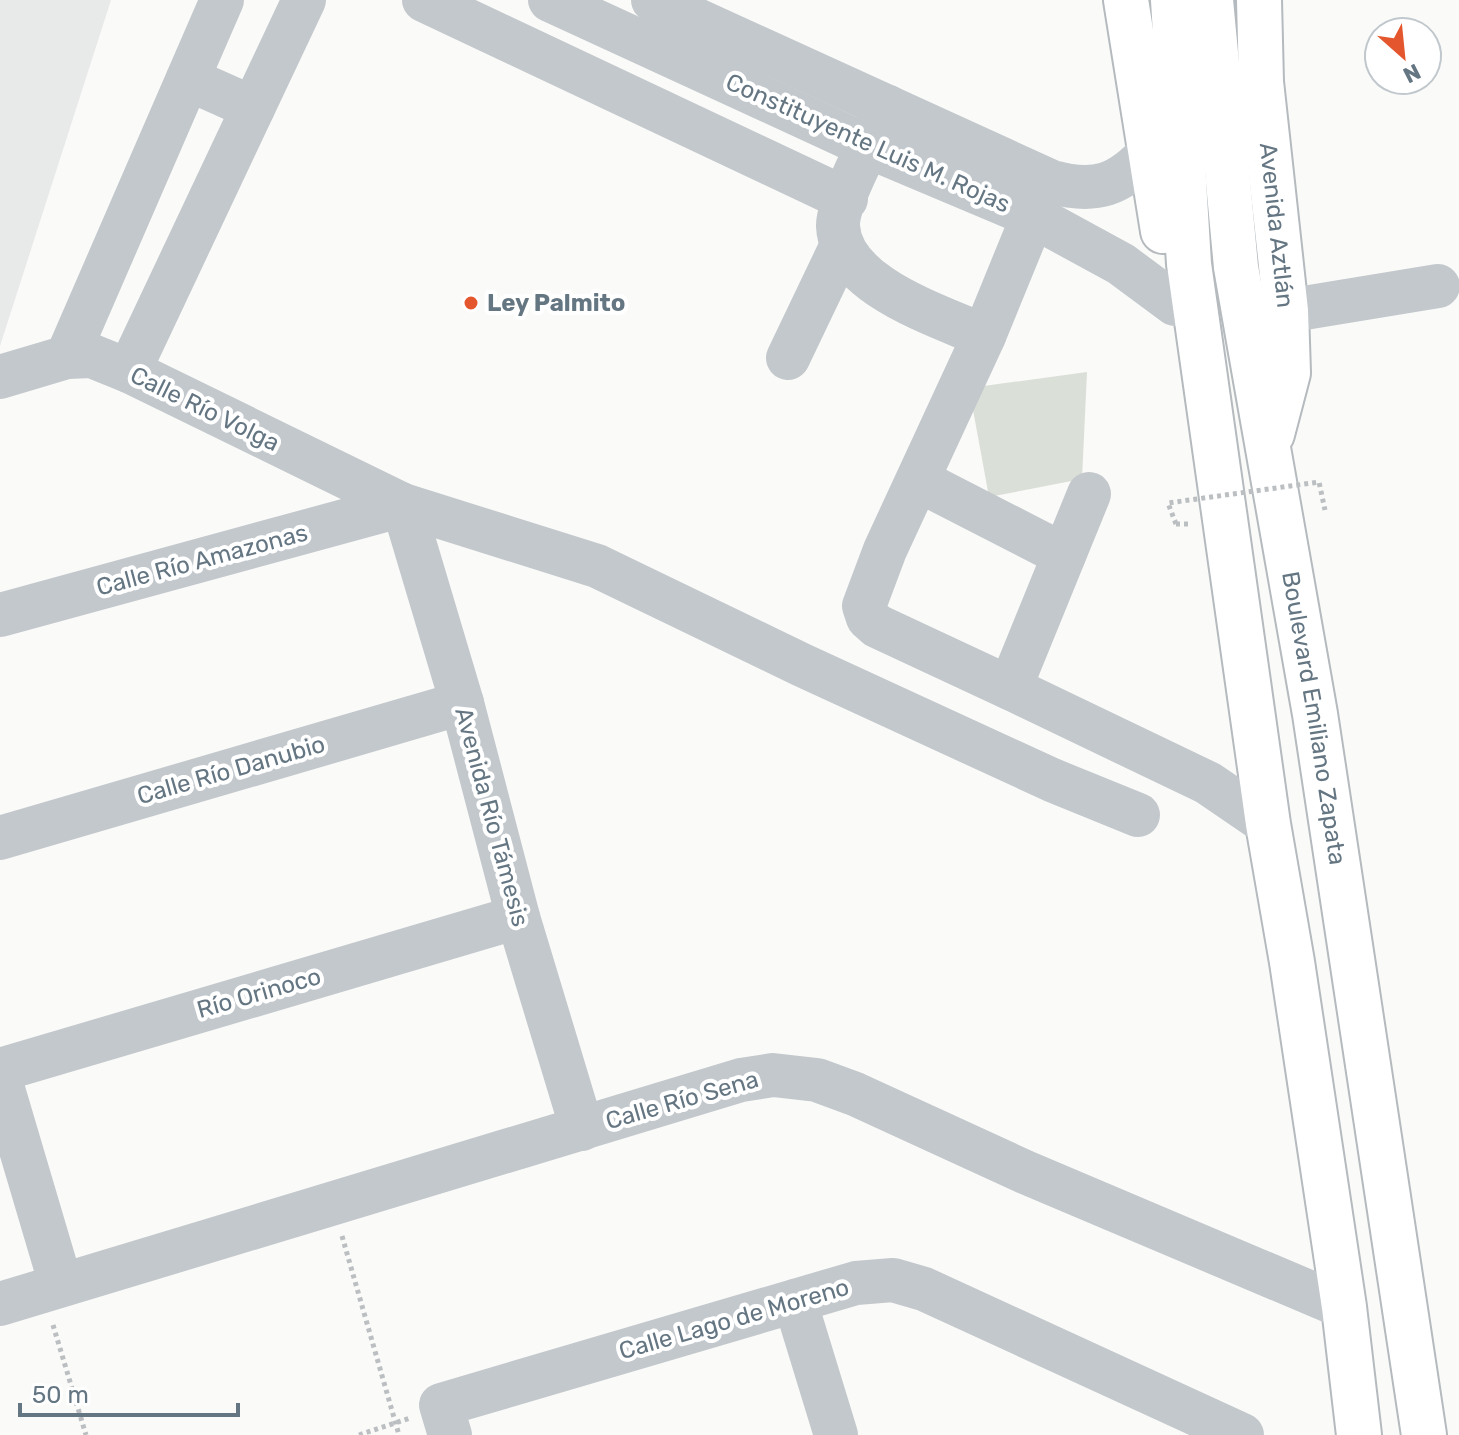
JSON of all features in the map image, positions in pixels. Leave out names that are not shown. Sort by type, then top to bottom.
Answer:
[{"type":"main road","points":[[1126,0],[1175,304],[1183,345],[1197,384],[1213,447]]},
{"type":"main road","points":[[1173,0],[1189,264],[1268,824],[1344,1307],[1359,1435]]},
{"type":"main road","name":"Boulevard Emiliano Zapata","points":[[1211,0],[1236,267],[1315,714],[1424,1435]]},
{"type":"main road","name":"Avenida Aztlán","points":[[1259,0],[1261,82],[1286,311],[1288,373],[1269,448]]},
{"type":"street","points":[[67,357],[222,0]]},
{"type":"street","points":[[129,371],[304,0]]},
{"type":"street","points":[[424,0],[846,199]]},
{"type":"street","name":"Constituyente Luis M. Rojas","points":[[550,0],[867,146],[1033,216],[1121,264],[1175,304]]},
{"type":"street","name":"Constituyente Luis M. Rojas","points":[[653,0],[1052,182],[1072,187],[1094,187],[1132,172],[1150,152]]},
{"type":"street","points":[[188,79],[253,108]]},
{"type":"street","points":[[888,107],[867,146],[846,199],[838,223],[842,245],[855,264],[879,288],[984,336]]},
{"type":"street","points":[[1033,216],[984,336],[864,600],[865,613],[877,626],[1208,783],[1268,824]]},
{"type":"street","points":[[788,358],[842,245]]},
{"type":"street","points":[[1286,311],[1438,286]]},
{"type":"street","name":"Calle Río Volga","points":[[0,377],[67,357],[92,356],[129,371],[403,505],[597,566],[802,665],[1052,780],[1138,815]]},
{"type":"street","points":[[918,480],[1064,555]]},
{"type":"street","points":[[1010,688],[1089,494]]},
{"type":"street","name":"Calle Río Amazonas","points":[[0,615],[403,505]]},
{"type":"street","name":"Avenida Río Támesis","points":[[403,505],[462,703],[518,917],[582,1129]]},
{"type":"street","name":"Calle Río Danubio","points":[[0,838],[462,703]]},
{"type":"street","name":"Río Orinoco","points":[[0,1070],[518,917]]},
{"type":"street","name":"Calle Río Sena","points":[[22,1291],[333,1204],[741,1080],[773,1075],[817,1080],[855,1094],[1025,1172],[1344,1307]]},
{"type":"street","points":[[0,1079],[22,1291]]},
{"type":"street","name":"Calle Lago de Moreno","points":[[445,1420],[795,1301],[856,1283],[893,1280],[924,1289],[1242,1435]]},
{"type":"street","points":[[795,1301],[836,1435]]},
{"type":"path","points":[[1176,524],[1168,503],[1319,482],[1325,510]]},
{"type":"path","points":[[333,1204],[399,1435]]},
{"type":"path","points":[[22,1291],[86,1435]]},
{"type":"path","points":[[359,1435],[395,1424],[445,1420]]},
{"type":"shaded area","points":[[0,0],[111,0],[0,346]]},
{"type":"shaded area","points":[[1087,372],[1082,479],[989,497],[969,388]]},
{"type":"place","name":"Ley Palmito","points":[[471,303]]}]
